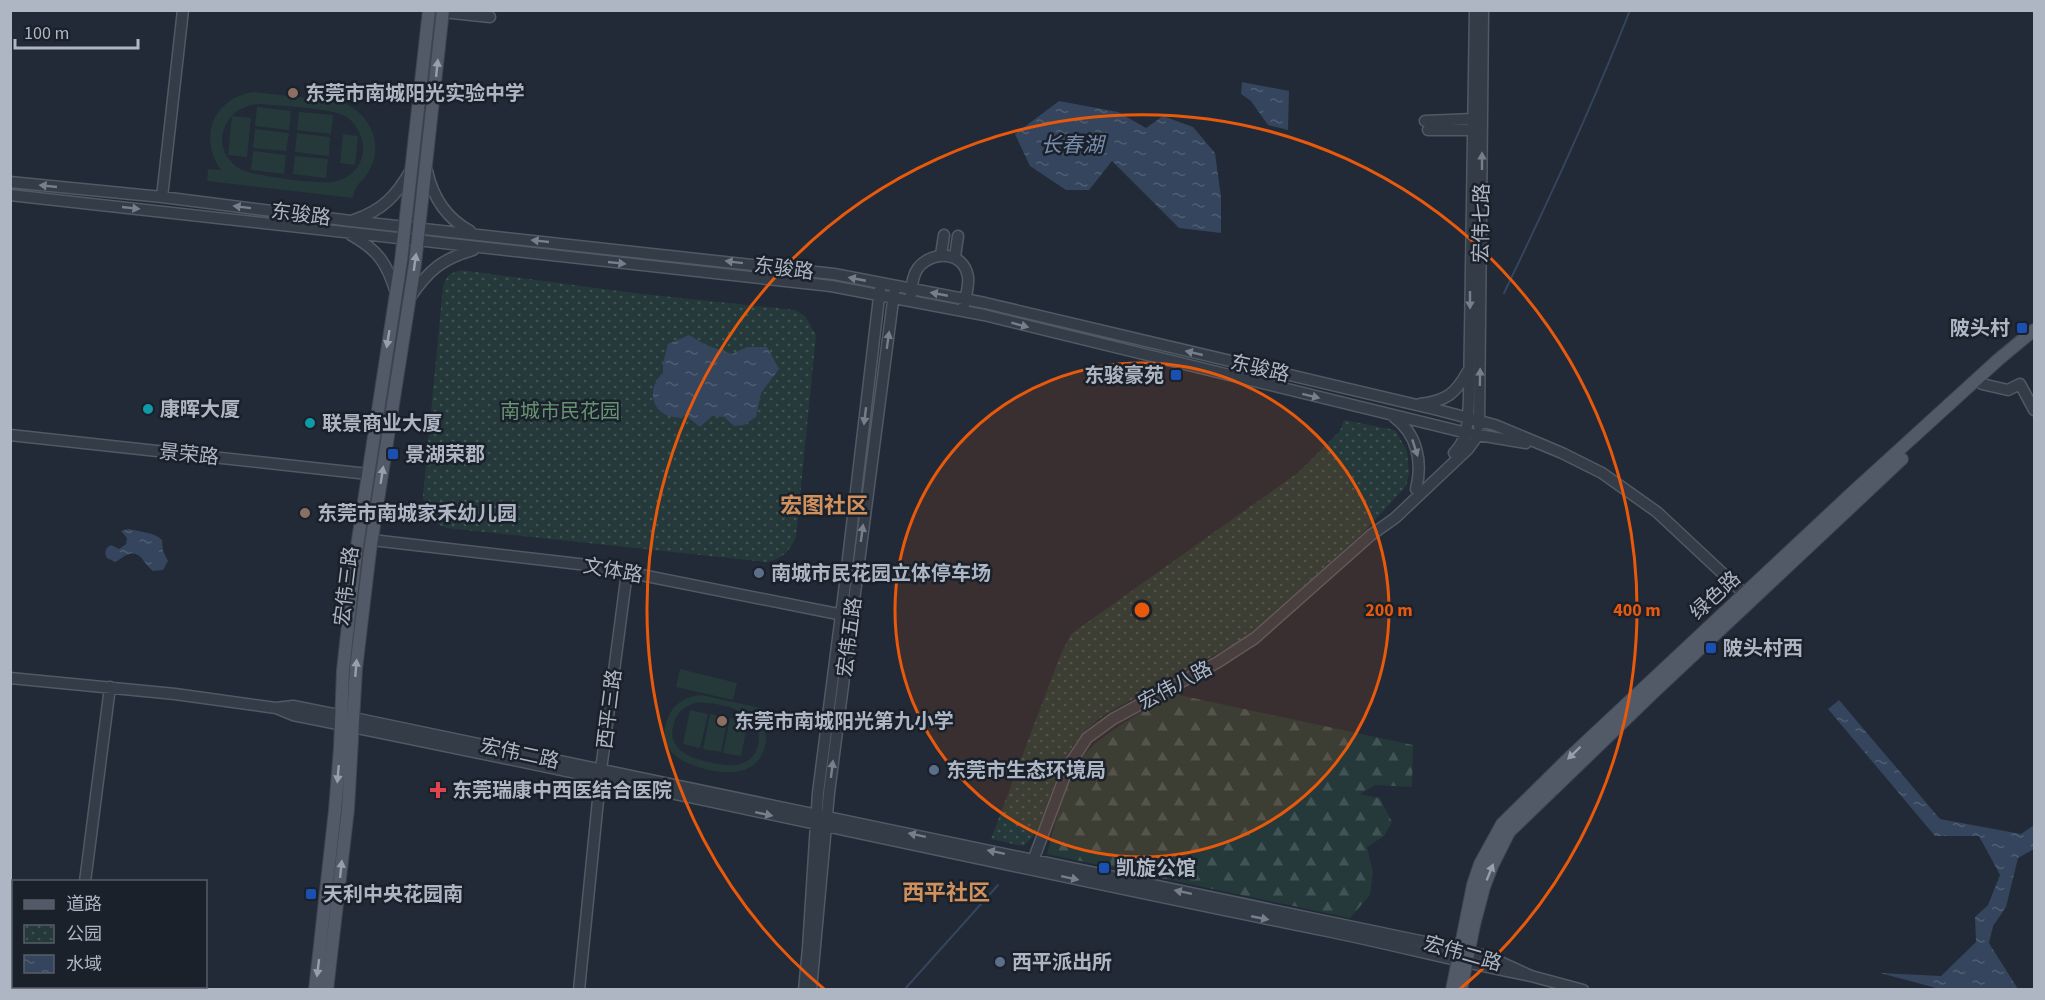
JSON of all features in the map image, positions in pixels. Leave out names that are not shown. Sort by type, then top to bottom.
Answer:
[{"type":"main road","name":"宏伟三路","points":[[327,990],[348,809],[347,721],[343,670],[356,553],[404,233],[429,10]]},
{"type":"main road","name":"宏伟三路","points":[[315,990],[347,721],[418,234],[443,11]]},
{"type":"main road","name":"绿色路","points":[[1461,990],[1463,956],[1473,885],[1480,864],[1502,824],[1985,372],[2034,330]]},
{"type":"main road","name":"绿色路","points":[[1748,596],[2034,338]]},
{"type":"main road","name":"绿色路","points":[[1452,990],[1463,956]]},
{"type":"street","points":[[162,197],[183,10]]},
{"type":"street","name":"宏伟七路","points":[[1475,10],[1470,368],[1473,419],[1478,435]]},
{"type":"street","name":"宏伟七路","points":[[1467,433],[1473,419],[1483,10]]},
{"type":"street","points":[[443,11],[490,17]]},
{"type":"street","points":[[1426,125],[1473,124]]},
{"type":"street","points":[[426,167],[436,199],[459,225],[476,234]]},
{"type":"street","points":[[351,221],[384,205],[399,191],[411,170]]},
{"type":"street","name":"东骏路","points":[[10,182],[162,197],[351,221],[404,233]]},
{"type":"street","name":"东骏路","points":[[10,195],[348,233],[476,234],[834,274],[965,299],[1495,425],[1602,473],[1640,498],[1748,596]]},
{"type":"street","points":[[348,233],[375,251],[385,264],[396,293]]},
{"type":"street","name":"东骏路","points":[[418,234],[479,248],[831,286],[911,301],[963,311],[1467,433],[1541,446]]},
{"type":"street","points":[[941,255],[944,235]]},
{"type":"street","points":[[955,257],[958,236]]},
{"type":"street","points":[[409,299],[430,271],[444,260],[479,248]]},
{"type":"street","points":[[911,301],[913,278],[917,269],[926,260],[941,255],[955,257],[966,269],[969,279],[963,311]]},
{"type":"street","points":[[879,295],[880,283]]},
{"type":"street","name":"宏伟五路","points":[[846,616],[895,286]]},
{"type":"street","name":"宏伟五路","points":[[804,990],[879,295]]},
{"type":"street","points":[[1415,405],[1440,400],[1455,392],[1470,368]]},
{"type":"street","points":[[1982,384],[2008,390],[2020,384],[2034,410]]},
{"type":"street","points":[[1391,415],[1404,426],[1416,448],[1419,472],[1416,489]]},
{"type":"street","name":"宏伟八路","points":[[1371,535],[1390,513],[1462,445],[1467,433]]},
{"type":"street","name":"景荣路","points":[[10,435],[368,474]]},
{"type":"street","name":"宏伟八路","points":[[1032,865],[1069,765],[1087,738],[1113,719],[1218,662],[1256,638],[1371,535],[1395,518],[1455,461],[1478,435]]},
{"type":"street","name":"文体路","points":[[372,540],[597,566],[846,616]]},
{"type":"street","name":"西平三路","points":[[579,990],[601,774],[627,572]]},
{"type":"street","name":"宏伟二路","points":[[10,678],[110,687],[276,708],[293,706],[347,721],[1463,956],[1583,990]]},
{"type":"street","points":[[85,880],[110,687]]},
{"type":"street","name":"宏伟五路","points":[[811,990],[821,820]]},
{"type":"green space","points":[[253,92],[342,102],[360,113],[372,130],[375,150],[369,171],[357,186],[353,198],[207,181],[208,169],[221,170],[211,145],[210,133],[213,121],[219,111],[239,96]],"holes":[[[261,104],[326,111],[347,117],[353,122],[363,144],[362,156],[357,167],[344,178],[323,182],[268,176],[237,167],[228,158],[223,148],[222,137],[225,127],[238,111]]]},
{"type":"green space","points":[[257,107],[291,111],[289,130],[255,126]]},
{"type":"green space","points":[[299,112],[333,115],[331,134],[297,130]]},
{"type":"green space","points":[[232,116],[251,118],[247,157],[228,155]]},
{"type":"green space","points":[[255,129],[289,133],[286,151],[253,148]]},
{"type":"green space","points":[[297,133],[330,137],[329,156],[295,152]]},
{"type":"green space","points":[[343,134],[358,136],[355,165],[340,163]]},
{"type":"green space","points":[[253,151],[286,155],[284,174],[251,170]]},
{"type":"green space","points":[[295,156],[328,159],[326,178],[293,174]]},
{"type":"green space","name":"南城市民花园","points":[[461,270],[634,293],[795,310],[805,316],[816,335],[796,537],[788,551],[781,557],[766,562],[447,528],[433,520],[425,507],[423,495],[443,287],[449,276]]},
{"type":"green space","points":[[1344,420],[1395,430],[1407,451],[1409,474],[1406,486],[1366,530],[1251,633],[1109,712],[1085,731],[1062,765],[1038,829],[1023,846],[991,839],[1060,656],[1071,634],[1299,472],[1340,431]]},
{"type":"green space","points":[[680,669],[737,683],[733,700],[676,687]]},
{"type":"green space","points":[[1174,694],[1413,745],[1412,787],[1375,785],[1360,794],[1380,798],[1392,822],[1384,836],[1367,847],[1373,872],[1370,895],[1350,918],[1047,854],[1065,792],[1082,758],[1111,732]]},
{"type":"green space","points":[[701,695],[774,711],[773,718],[758,715],[764,726],[766,738],[762,755],[757,762],[743,770],[718,772],[689,764],[673,754],[665,738],[668,717],[677,704]],"holes":[[[705,703],[738,711],[755,724],[759,734],[758,745],[755,753],[745,762],[731,765],[716,764],[693,758],[675,744],[672,729],[678,714],[692,704]]]},
{"type":"green space","points":[[690,710],[708,714],[700,748],[683,744]]},
{"type":"green space","points":[[710,714],[728,718],[721,752],[703,749]]},
{"type":"green space","points":[[730,718],[748,722],[741,756],[723,753]]},
{"type":"water","points":[[1242,82],[1289,91],[1288,130],[1268,125],[1251,101],[1241,94]]},
{"type":"water","name":"长春湖","points":[[1059,101],[1118,112],[1146,128],[1163,116],[1193,127],[1215,153],[1221,197],[1221,233],[1179,228],[1112,161],[1089,190],[1066,190],[1030,166],[1015,134]]},
{"type":"water","points":[[689,335],[706,345],[732,354],[747,347],[767,347],[779,369],[761,393],[756,417],[744,425],[734,426],[724,417],[712,416],[700,427],[685,415],[681,418],[668,416],[660,411],[654,401],[653,389],[663,373],[668,344]]},
{"type":"water","points":[[129,529],[151,534],[162,540],[163,551],[168,561],[163,570],[153,571],[140,556],[133,554],[115,562],[107,558],[106,551],[109,546],[119,549],[126,544],[127,538],[121,531]]},
{"type":"water","points":[[1839,700],[1940,819],[2021,834],[2034,825],[2034,849],[2018,858],[2006,907],[1993,926],[1989,943],[2018,989],[1940,989],[1880,973],[1941,976],[1976,942],[1975,917],[1988,905],[2000,875],[1979,836],[1935,836],[1828,709]]},
{"type":"waterway","points":[[1504,293],[1570,153],[1630,10]]},
{"type":"waterway","points":[[904,990],[998,885]]},
{"type":"place","name":"东莞市南城阳光实验中学","points":[[293,93]]},
{"type":"place","name":"陂头村","points":[[2022,328]]},
{"type":"place","name":"东骏豪苑","points":[[1176,375]]},
{"type":"place","name":"康晖大厦","points":[[148,409]]},
{"type":"place","name":"联景商业大厦","points":[[310,423]]},
{"type":"place","name":"景湖荣郡","points":[[393,454]]},
{"type":"place","name":"东莞市南城家禾幼儿园","points":[[305,513]]},
{"type":"place","name":"南城市民花园立体停车场","points":[[759,573]]},
{"type":"place","name":"陂头村西","points":[[1711,648]]},
{"type":"place","name":"东莞市南城阳光第九小学","points":[[722,721]]},
{"type":"place","name":"东莞市生态环境局","points":[[934,770]]},
{"type":"place","name":"东莞瑞康中西医结合医院","points":[[438,790]]},
{"type":"place","name":"凯旋公馆","points":[[1104,868]]},
{"type":"place","name":"天利中央花园南","points":[[311,894]]},
{"type":"place","name":"西平派出所","points":[[1000,962]]},
{"type":"district","name":"宏图社区","points":[[824,505]]},
{"type":"district","name":"西平社区","points":[[946,892]]}]
